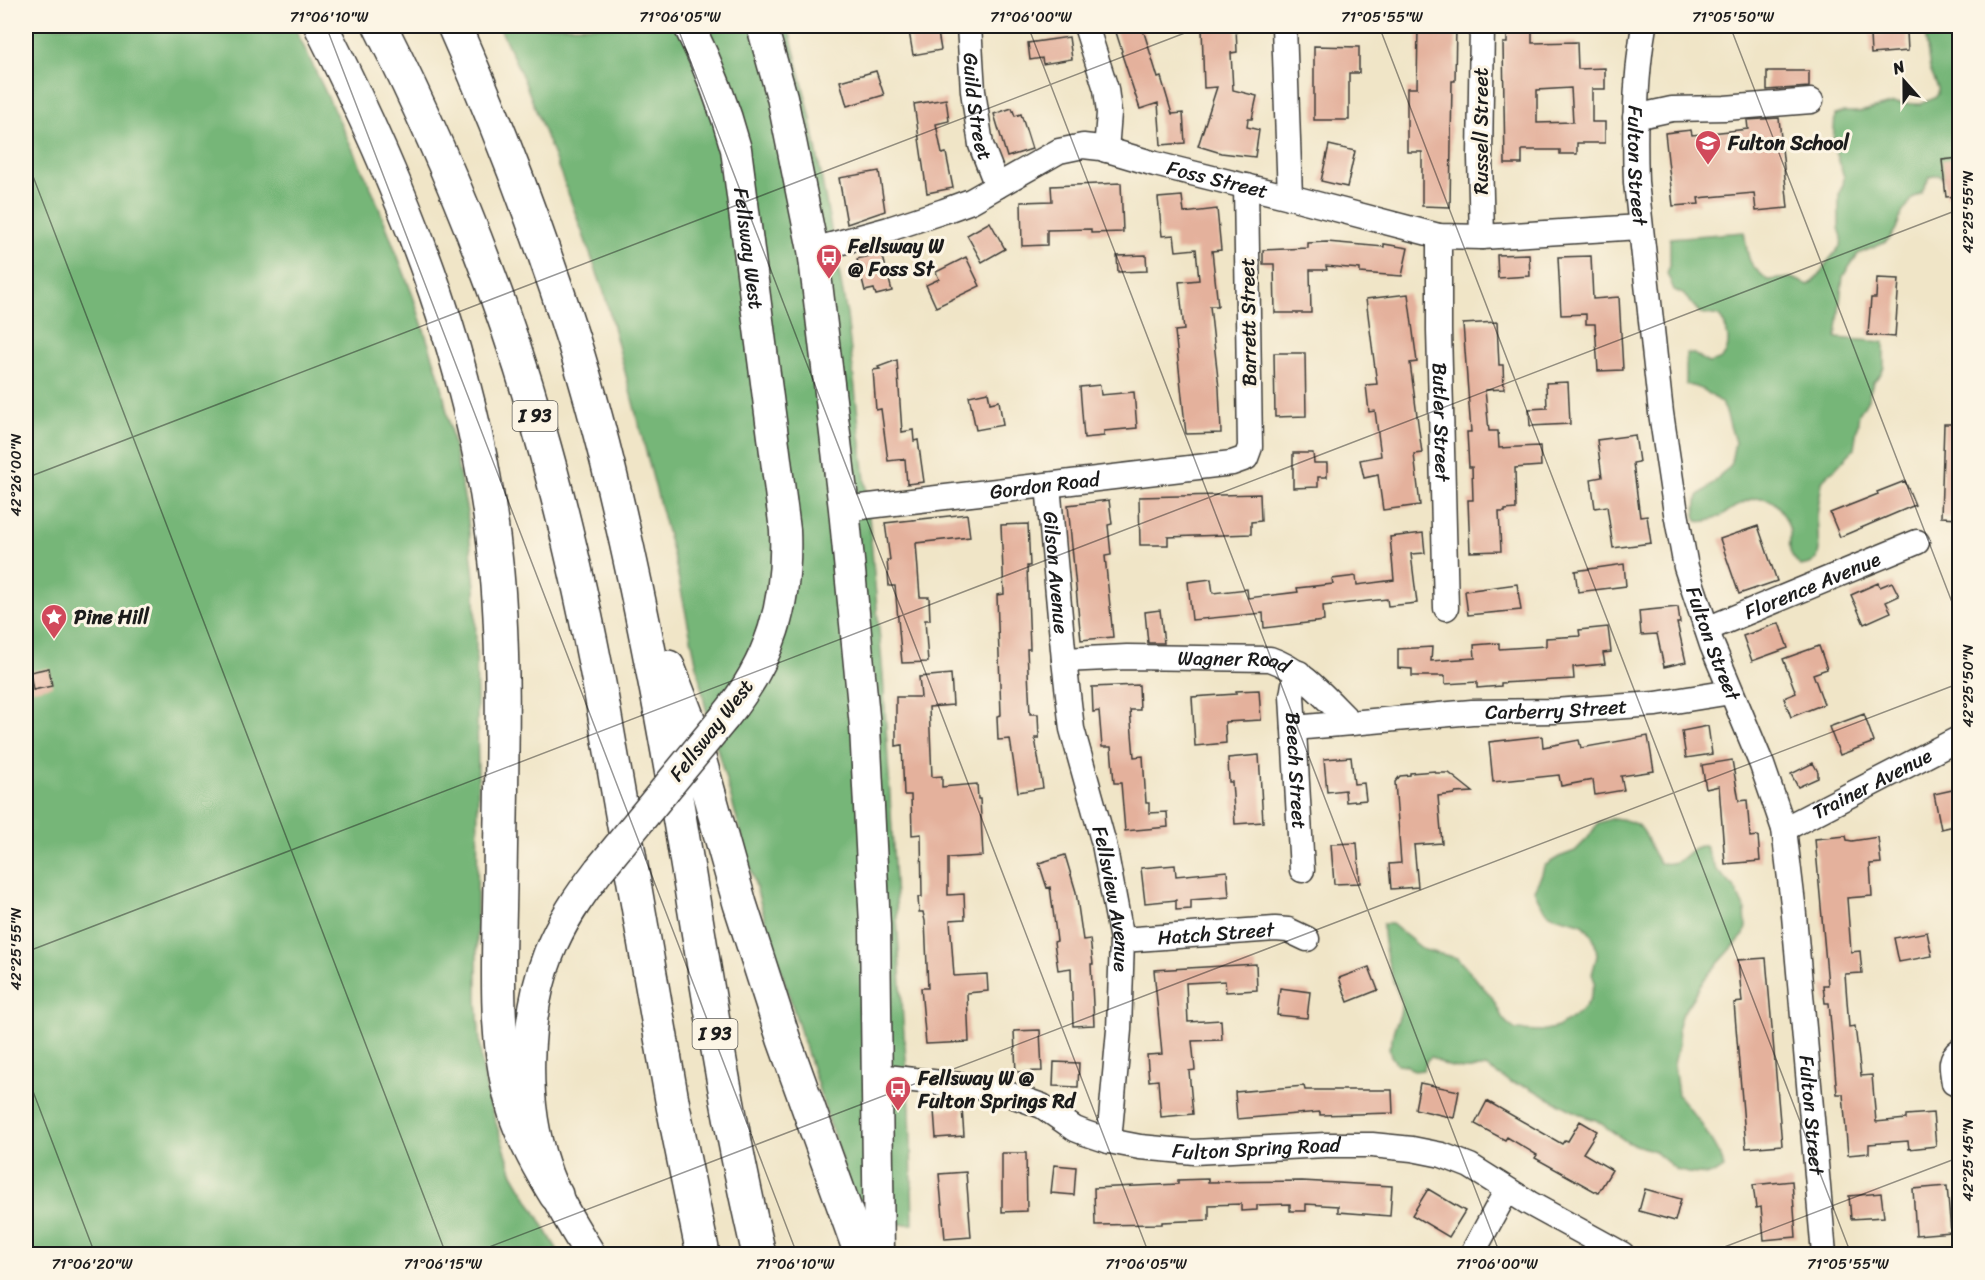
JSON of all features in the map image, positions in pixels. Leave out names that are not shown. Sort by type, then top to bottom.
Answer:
[{"type":"highway","points":[[321,26],[366,118],[421,247],[462,374],[478,439],[489,506],[499,606],[501,671],[500,990],[503,1051],[509,1087],[518,1119],[538,1166],[556,1195]]},
{"type":"highway","name":"I 93","points":[[380,26],[420,110],[470,227],[517,358],[556,490],[604,706],[673,1107],[703,1254]]},
{"type":"highway","name":"I 93","points":[[453,26],[502,138],[558,293],[592,403],[635,583],[669,754],[727,1099],[759,1254]]},
{"type":"highway","points":[[635,583],[688,719],[744,916],[784,1040],[861,1254]]},
{"type":"main road","name":"Fellsway West","points":[[590,1254],[556,1195],[543,1164],[532,1113],[530,1060],[539,988],[552,946],[570,911],[599,870],[724,718],[752,680],[773,633],[783,591],[786,563],[785,530],[736,149],[726,110],[689,26]]},
{"type":"main road","points":[[762,26],[782,97],[813,250],[844,509],[865,727],[875,926],[879,1254]]},
{"type":"street","name":"Guild Street","points":[[969,26],[973,91],[981,145],[997,186]]},
{"type":"street","points":[[1086,26],[1106,89],[1109,113],[1106,150]]},
{"type":"street","points":[[1284,26],[1290,197]]},
{"type":"street","name":"Russell Street","points":[[1482,26],[1480,157],[1482,237]]},
{"type":"street","name":"Fulton Street","points":[[1644,26],[1639,58],[1635,117],[1636,172],[1661,412],[1679,531],[1692,586],[1731,692],[1762,765],[1784,829],[1793,904],[1824,1254]]},
{"type":"street","points":[[1635,117],[1672,109],[1725,108],[1811,100]]},
{"type":"street","name":"Foss Street","points":[[813,250],[889,229],[971,201],[1065,149],[1089,146],[1439,236],[1482,237],[1640,227]]},
{"type":"street","name":"Barrett Street","points":[[1246,186],[1250,447],[1246,458]]},
{"type":"street","name":"Butler Street","points":[[1439,236],[1446,608]]},
{"type":"street","name":"Gordon Road","points":[[844,509],[1232,463],[1246,458]]},
{"type":"street","name":"Gilson Avenue","points":[[1048,485],[1064,660]]},
{"type":"street","name":"Florence Avenue","points":[[1707,629],[1917,542]]},
{"type":"street","name":"Wagner Road","points":[[1064,660],[1127,657],[1269,659],[1286,664],[1299,673],[1351,723]]},
{"type":"street","name":"Fellsview Avenue","points":[[1064,660],[1072,729],[1104,844],[1116,896],[1122,940],[1119,1030],[1109,1141]]},
{"type":"street","name":"Beech Street","points":[[1299,673],[1292,696],[1302,870]]},
{"type":"street","name":"Carberry Street","points":[[1351,723],[1472,712],[1554,711],[1656,704],[1731,692]]},
{"type":"street","points":[[1294,728],[1351,723]]},
{"type":"street","name":"Trainer Avenue","points":[[1784,829],[1959,738]]},
{"type":"street","name":"Hatch Street","points":[[1122,940],[1275,928],[1288,930],[1307,939]]},
{"type":"street","points":[[1954,1083],[1951,1061],[1959,1050]]},
{"type":"street","name":"Fulton Spring Road","points":[[877,1076],[978,1087],[1011,1095],[1042,1106],[1075,1129],[1109,1141],[1140,1147],[1194,1152],[1371,1144],[1442,1155],[1470,1166],[1507,1190],[1622,1254]]},
{"type":"street","points":[[1472,1254],[1507,1190]]},
{"type":"green space","points":[[26,26],[294,26],[373,192],[413,296],[441,382],[467,512],[475,587],[478,773],[477,1000],[481,1059],[489,1102],[513,1174],[560,1254],[26,1254]]},
{"type":"green space","points":[[499,26],[788,26],[810,115],[847,315],[869,517],[883,675],[910,1108],[913,1224],[862,1225],[766,923],[705,705],[676,566],[604,292],[524,80]]},
{"type":"green space","points":[[1924,26],[1959,26],[1959,184],[1939,175],[1930,177],[1921,193],[1913,198],[1902,213],[1891,237],[1884,243],[1858,254],[1843,276],[1836,338],[1884,342],[1884,367],[1873,382],[1868,399],[1859,414],[1854,449],[1822,482],[1817,516],[1819,550],[1817,559],[1801,566],[1790,551],[1790,532],[1785,518],[1779,508],[1767,499],[1748,500],[1715,519],[1697,521],[1695,515],[1698,496],[1730,467],[1735,442],[1721,403],[1704,390],[1686,384],[1686,353],[1694,354],[1708,363],[1718,361],[1727,348],[1728,336],[1719,316],[1700,313],[1683,294],[1674,290],[1667,273],[1670,265],[1670,238],[1744,232],[1749,259],[1755,269],[1768,280],[1792,278],[1809,285],[1821,273],[1841,245],[1839,193],[1844,177],[1833,142],[1835,115],[1843,112],[1860,112],[1894,103],[1920,104],[1935,98],[1938,88],[1930,70]]},
{"type":"green space","points":[[1614,818],[1636,824],[1641,828],[1660,863],[1676,862],[1693,849],[1705,846],[1716,870],[1734,887],[1745,910],[1744,935],[1706,977],[1681,1016],[1678,1025],[1679,1043],[1674,1064],[1678,1095],[1700,1122],[1722,1160],[1724,1168],[1716,1173],[1707,1175],[1677,1170],[1654,1151],[1627,1142],[1596,1120],[1529,1087],[1510,1082],[1486,1067],[1458,1068],[1431,1057],[1427,1060],[1423,1070],[1414,1071],[1406,1065],[1397,1064],[1391,1056],[1389,1047],[1400,1016],[1401,1003],[1386,952],[1383,924],[1392,924],[1424,950],[1457,958],[1492,997],[1503,1019],[1516,1030],[1541,1031],[1558,1027],[1585,1007],[1590,1000],[1595,982],[1592,974],[1597,956],[1594,939],[1583,924],[1547,912],[1534,890],[1544,866],[1575,851],[1598,823]]},
{"type":"building","points":[[1114,26],[1142,26],[1172,114],[1183,113],[1185,143],[1161,145],[1158,103],[1140,109]]},
{"type":"building","points":[[1236,26],[1237,52],[1231,53],[1233,90],[1257,96],[1252,119],[1248,119],[1247,127],[1259,130],[1255,157],[1221,153],[1198,146],[1217,87],[1204,88],[1202,27]]},
{"type":"building","points":[[1418,26],[1456,26],[1455,81],[1452,81],[1450,207],[1422,206],[1422,152],[1407,152],[1407,88],[1417,88]]},
{"type":"building","points":[[1507,26],[1532,26],[1532,43],[1577,42],[1578,69],[1605,68],[1605,89],[1592,89],[1592,122],[1605,122],[1605,143],[1577,143],[1577,154],[1560,154],[1560,150],[1522,150],[1522,164],[1505,164],[1503,43],[1507,43]],"holes":[[[1571,88],[1573,122],[1537,123],[1537,90]]]},
{"type":"building","points":[[937,27],[941,50],[913,55],[909,31]]},
{"type":"building","points":[[1907,32],[1908,51],[1871,54],[1870,35]]},
{"type":"building","points":[[1069,37],[1072,59],[1043,64],[1042,58],[1030,60],[1028,43]]},
{"type":"building","points":[[1314,46],[1359,47],[1359,73],[1349,73],[1349,120],[1314,120]]},
{"type":"building","points":[[876,71],[884,95],[847,106],[840,81]]},
{"type":"building","points":[[1767,71],[1809,71],[1809,87],[1767,90]]},
{"type":"building","points":[[946,99],[949,121],[936,124],[942,154],[946,153],[953,188],[927,193],[914,104]]},
{"type":"building","points":[[1012,108],[1015,116],[1021,114],[1032,149],[1007,157],[994,114]]},
{"type":"building","points":[[1779,118],[1788,208],[1756,211],[1754,193],[1698,198],[1699,204],[1673,206],[1665,133],[1691,130],[1692,135],[1748,129],[1747,120]]},
{"type":"building","points":[[1329,145],[1355,151],[1347,187],[1321,181]]},
{"type":"building","points":[[1959,158],[1959,196],[1946,197],[1942,160]]},
{"type":"building","points":[[879,171],[885,211],[847,224],[839,178]]},
{"type":"building","points":[[1121,183],[1123,232],[1091,233],[1091,229],[1047,230],[1047,245],[1022,246],[1021,202],[1052,201],[1051,186]]},
{"type":"building","points":[[1182,196],[1184,213],[1217,209],[1221,250],[1212,251],[1218,306],[1210,306],[1219,388],[1221,433],[1186,434],[1175,331],[1184,330],[1179,282],[1199,280],[1196,249],[1176,251],[1174,235],[1162,236],[1158,198]]},
{"type":"building","points":[[990,222],[1005,249],[982,262],[967,235]]},
{"type":"building","points":[[1327,242],[1384,247],[1384,244],[1408,248],[1402,276],[1360,273],[1360,269],[1326,266],[1327,270],[1310,270],[1311,313],[1275,313],[1274,264],[1263,264],[1263,250],[1308,248],[1308,243]]},
{"type":"building","points":[[882,253],[892,291],[876,295],[874,289],[865,291],[857,259]]},
{"type":"building","points":[[1529,254],[1530,276],[1498,278],[1497,255]]},
{"type":"building","points":[[1146,255],[1147,271],[1118,272],[1117,256]]},
{"type":"building","points":[[1591,256],[1593,299],[1619,297],[1623,370],[1598,371],[1595,324],[1586,324],[1586,314],[1561,315],[1558,257]]},
{"type":"building","points":[[966,257],[980,286],[936,307],[926,285],[939,279],[936,272]]},
{"type":"building","points":[[1877,278],[1899,279],[1895,337],[1868,335],[1871,298],[1876,298]]},
{"type":"building","points":[[1408,294],[1417,362],[1410,363],[1422,453],[1414,454],[1420,505],[1383,510],[1378,475],[1364,478],[1360,460],[1381,456],[1375,411],[1369,412],[1366,385],[1377,384],[1366,299]]},
{"type":"building","points":[[1497,322],[1499,365],[1503,365],[1504,389],[1485,390],[1489,431],[1498,431],[1499,448],[1540,446],[1541,466],[1515,468],[1516,509],[1499,512],[1501,551],[1470,552],[1468,500],[1473,500],[1472,467],[1469,467],[1467,432],[1471,432],[1463,324]]},
{"type":"building","points":[[1274,353],[1305,353],[1306,416],[1275,417]]},
{"type":"building","points":[[897,360],[902,432],[913,430],[914,441],[918,440],[924,482],[907,484],[905,459],[888,461],[881,409],[876,410],[873,370]]},
{"type":"building","points":[[1568,382],[1570,424],[1530,426],[1529,409],[1547,408],[1546,383]]},
{"type":"building","points":[[1100,385],[1101,395],[1134,392],[1137,428],[1104,431],[1104,436],[1084,438],[1080,387]]},
{"type":"building","points":[[988,392],[990,403],[999,401],[1003,425],[976,430],[969,396]]},
{"type":"building","points":[[1944,424],[1959,424],[1959,518],[1941,517]]},
{"type":"building","points":[[1635,435],[1639,462],[1633,463],[1640,517],[1647,516],[1651,543],[1613,548],[1607,506],[1595,508],[1591,479],[1602,477],[1597,440]]},
{"type":"building","points":[[1293,453],[1313,453],[1314,463],[1327,463],[1327,477],[1318,477],[1318,487],[1293,488]]},
{"type":"building","points":[[1905,481],[1915,505],[1840,537],[1830,513]]},
{"type":"building","points":[[1260,494],[1261,521],[1251,522],[1251,534],[1168,537],[1168,545],[1140,545],[1139,497]]},
{"type":"building","points":[[1109,500],[1112,524],[1108,525],[1111,555],[1105,556],[1113,637],[1081,640],[1068,505]]},
{"type":"building","points":[[967,514],[970,537],[916,543],[920,597],[929,597],[930,620],[925,620],[928,662],[902,663],[895,586],[889,586],[887,560],[890,560],[885,523]]},
{"type":"building","points":[[1028,524],[1030,649],[1027,649],[1030,714],[1038,714],[1039,738],[1035,738],[1043,788],[1018,792],[1010,739],[998,740],[997,716],[1001,715],[997,595],[1004,594],[1001,525]]},
{"type":"building","points":[[1758,526],[1777,581],[1739,594],[1720,539]]},
{"type":"building","points":[[1423,533],[1425,553],[1411,554],[1417,603],[1388,606],[1387,599],[1323,606],[1324,621],[1264,628],[1263,613],[1192,620],[1188,582],[1211,579],[1213,593],[1247,589],[1248,598],[1298,592],[1297,588],[1333,584],[1332,579],[1356,576],[1357,585],[1394,580],[1390,537]]},
{"type":"building","points":[[1624,564],[1626,586],[1578,592],[1575,571]]},
{"type":"building","points":[[1892,582],[1899,596],[1886,602],[1891,612],[1864,624],[1851,595],[1878,583],[1880,587]]},
{"type":"building","points":[[1517,584],[1521,610],[1468,615],[1465,591]]},
{"type":"building","points":[[1678,607],[1680,623],[1677,623],[1686,662],[1664,667],[1657,634],[1641,635],[1639,611]]},
{"type":"building","points":[[1160,610],[1164,643],[1148,643],[1145,612]]},
{"type":"building","points":[[1779,623],[1788,648],[1752,661],[1743,636]]},
{"type":"building","points":[[1608,627],[1611,652],[1603,653],[1605,664],[1573,667],[1574,679],[1501,683],[1501,686],[1477,688],[1477,682],[1445,684],[1445,676],[1412,676],[1412,669],[1398,668],[1398,649],[1432,647],[1431,661],[1475,658],[1474,645],[1499,643],[1499,649],[1546,646],[1546,638],[1580,636],[1579,630]]},
{"type":"building","points":[[1819,646],[1827,669],[1813,674],[1824,704],[1791,717],[1784,698],[1796,693],[1783,659]]},
{"type":"building","points":[[49,668],[52,686],[33,690],[30,672]]},
{"type":"building","points":[[951,674],[953,705],[929,707],[932,777],[942,776],[942,787],[977,784],[983,856],[948,858],[948,895],[964,894],[965,919],[950,920],[954,976],[987,974],[988,991],[967,993],[969,1042],[926,1044],[921,988],[928,988],[925,921],[923,912],[919,912],[918,897],[922,897],[921,834],[912,835],[911,795],[904,795],[902,745],[896,746],[896,697],[921,697],[919,677]]},
{"type":"building","points":[[1139,685],[1140,710],[1130,710],[1134,757],[1143,756],[1146,803],[1149,803],[1149,813],[1167,812],[1168,827],[1125,831],[1121,783],[1114,783],[1111,747],[1102,747],[1099,711],[1093,712],[1092,687]]},
{"type":"building","points":[[1259,690],[1261,720],[1225,722],[1226,743],[1195,746],[1192,697]]},
{"type":"building","points":[[1864,714],[1874,742],[1840,755],[1829,727]]},
{"type":"building","points":[[1708,726],[1712,754],[1686,758],[1682,731]]},
{"type":"building","points":[[1542,736],[1543,747],[1579,740],[1581,748],[1648,736],[1654,771],[1621,776],[1624,790],[1595,795],[1593,780],[1561,786],[1559,775],[1493,782],[1489,742]]},
{"type":"building","points":[[1259,755],[1263,822],[1235,824],[1228,758]]},
{"type":"building","points":[[1351,757],[1354,784],[1364,783],[1366,800],[1346,802],[1345,790],[1327,792],[1324,759]]},
{"type":"building","points":[[1732,760],[1739,801],[1747,800],[1750,837],[1758,836],[1760,861],[1725,864],[1719,786],[1706,789],[1702,765]]},
{"type":"building","points":[[1813,763],[1818,772],[1818,778],[1798,787],[1791,774]]},
{"type":"building","points":[[1435,771],[1435,773],[1449,773],[1473,792],[1438,796],[1442,843],[1414,845],[1418,887],[1391,889],[1389,864],[1401,863],[1395,782],[1400,776],[1410,775],[1410,773]]},
{"type":"building","points":[[1957,789],[1959,825],[1941,829],[1934,794]]},
{"type":"building","points":[[1846,836],[1847,840],[1852,841],[1878,837],[1881,863],[1870,864],[1872,896],[1847,898],[1851,952],[1860,951],[1862,973],[1845,974],[1849,1027],[1855,1026],[1861,1076],[1872,1075],[1876,1122],[1906,1119],[1906,1115],[1933,1113],[1936,1146],[1909,1149],[1908,1141],[1869,1144],[1869,1153],[1848,1155],[1843,1094],[1837,1094],[1829,1003],[1825,1003],[1823,985],[1828,985],[1815,839]]},
{"type":"building","points":[[1357,843],[1360,883],[1334,884],[1331,844]]},
{"type":"building","points":[[1065,855],[1076,892],[1083,940],[1090,939],[1093,964],[1091,964],[1094,1025],[1073,1026],[1071,968],[1058,970],[1050,887],[1047,888],[1039,863]]},
{"type":"building","points":[[1175,865],[1176,876],[1227,871],[1229,897],[1191,900],[1191,909],[1176,910],[1176,900],[1145,903],[1141,868]]},
{"type":"building","points":[[1927,932],[1932,956],[1899,962],[1894,938]]},
{"type":"building","points":[[1766,958],[1782,1145],[1746,1148],[1734,1003],[1742,1002],[1738,960]]},
{"type":"building","points":[[1256,964],[1257,990],[1226,992],[1225,981],[1186,983],[1188,1022],[1221,1020],[1222,1040],[1192,1041],[1195,1070],[1189,1071],[1193,1114],[1161,1117],[1158,1080],[1149,1081],[1147,1055],[1162,1054],[1154,970]]},
{"type":"building","points":[[1369,967],[1378,990],[1348,1002],[1339,978]]},
{"type":"building","points":[[1280,988],[1310,992],[1307,1018],[1277,1015]]},
{"type":"building","points":[[1040,1030],[1042,1071],[1016,1072],[1014,1031]]},
{"type":"building","points":[[1054,1062],[1079,1063],[1078,1087],[1053,1086]]},
{"type":"building","points":[[1420,1083],[1459,1091],[1454,1118],[1415,1109]]},
{"type":"building","points":[[1304,1086],[1305,1090],[1392,1090],[1393,1113],[1320,1115],[1320,1112],[1237,1119],[1235,1092]]},
{"type":"building","points":[[1487,1101],[1562,1144],[1565,1140],[1568,1141],[1580,1121],[1597,1131],[1583,1153],[1612,1170],[1598,1193],[1535,1158],[1537,1155],[1507,1137],[1505,1140],[1475,1124]]},
{"type":"building","points":[[962,1108],[964,1136],[936,1138],[934,1110]]},
{"type":"building","points":[[1002,1153],[1026,1153],[1027,1211],[1002,1212]]},
{"type":"building","points":[[1054,1165],[1076,1167],[1074,1195],[1051,1193]]},
{"type":"building","points":[[966,1172],[971,1237],[945,1239],[939,1174]]},
{"type":"building","points":[[1208,1179],[1208,1182],[1302,1181],[1392,1186],[1390,1216],[1338,1212],[1338,1206],[1306,1204],[1306,1211],[1290,1211],[1290,1204],[1257,1205],[1257,1210],[1241,1211],[1241,1204],[1209,1205],[1209,1220],[1162,1222],[1162,1224],[1095,1225],[1094,1188],[1178,1184],[1178,1180]]},
{"type":"building","points":[[1792,1181],[1796,1237],[1764,1240],[1761,1207],[1756,1208],[1753,1185]]},
{"type":"building","points":[[1947,1186],[1951,1232],[1916,1235],[1913,1189]]},
{"type":"building","points":[[1428,1189],[1465,1211],[1449,1237],[1412,1215]]},
{"type":"building","points":[[1645,1189],[1681,1199],[1675,1221],[1639,1211]]},
{"type":"building","points":[[1881,1193],[1884,1217],[1851,1219],[1849,1196]]},
{"type":"place","name":"Fulton School","points":[[1708,166]]},
{"type":"place","name":"Fellsway W @ Foss St","points":[[829,280]]},
{"type":"place","name":"Pine Hill","points":[[54,640]]},
{"type":"place","name":"Fellsway W @ Fulton Springs Rd","points":[[898,1112]]}]
